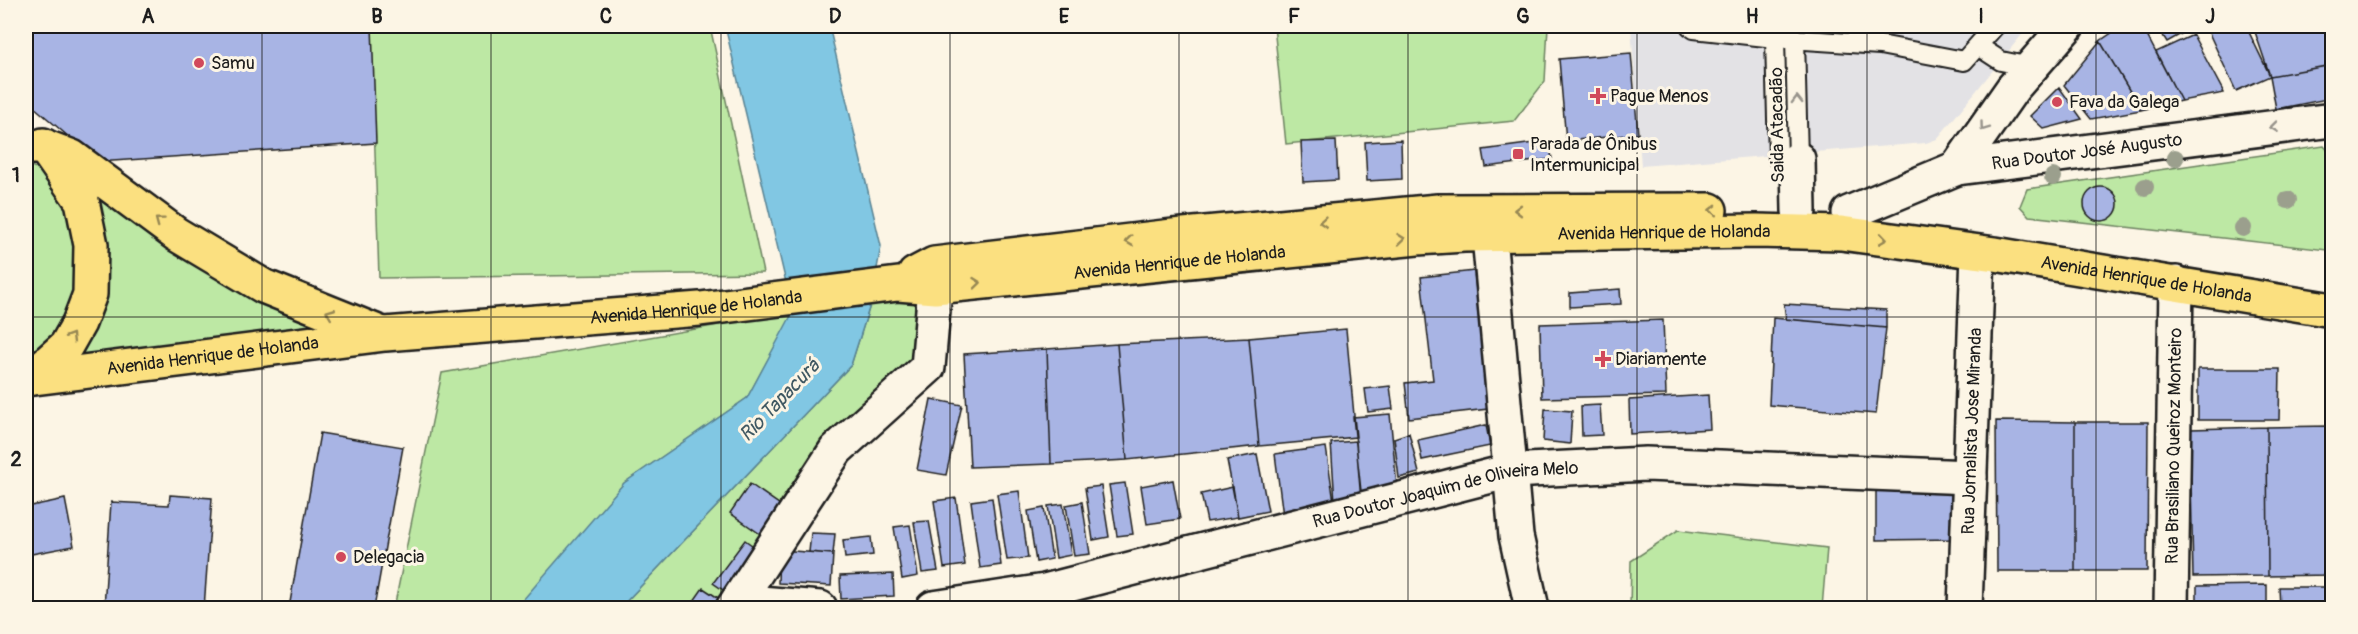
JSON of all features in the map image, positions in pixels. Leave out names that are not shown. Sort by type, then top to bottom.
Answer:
[{"type":"main road","points":[[32,141],[72,157],[176,234],[263,286],[385,334]]},
{"type":"main road","points":[[28,378],[66,346],[80,323],[90,294],[91,245],[81,201],[32,141]]},
{"type":"main road","points":[[898,284],[934,264],[1173,236],[1438,211],[1788,211],[1849,213],[2084,247],[2332,288]]},
{"type":"main road","name":"Avenida Henrique de Holanda","points":[[28,378],[385,334],[700,309],[898,284],[935,287],[1417,238],[1841,233],[2176,283],[2332,310]]},
{"type":"street","points":[[1957,168],[2022,78],[2067,26]]},
{"type":"street","name":"Rua Doutor José Augusto","points":[[1849,213],[1957,168],[2332,120]]},
{"type":"street","points":[[1788,159],[1788,211]]},
{"type":"street","points":[[1489,236],[1516,536],[1532,609]]},
{"type":"street","name":"Rua Jornalista Jose Miranda","points":[[1965,609],[1978,253]]},
{"type":"street","name":"Rua Brasiliano Queiroz Monteiro","points":[[2170,609],[2176,283]]},
{"type":"street","points":[[735,605],[836,450],[928,366],[935,287]]},
{"type":"street","name":"Rua Doutor Joaquim de Oliveira Melo","points":[[933,609],[1045,591],[1510,471],[1646,464],[1970,477]]},
{"type":"street","points":[[735,605],[820,609]]},
{"type":"lane","points":[[1690,26],[1775,38],[1880,45],[1932,53],[1960,61],[1967,61],[1995,26]]},
{"type":"lane","name":"Saida Atacadão","points":[[1775,38],[1788,159]]},
{"type":"lane","points":[[1788,159],[1795,39]]},
{"type":"lane","points":[[1975,51],[2001,62],[2022,78]]},
{"type":"lane","points":[[1975,51],[1994,70],[2022,78]]},
{"type":"shaded area","points":[[1631,26],[2029,26],[1937,139],[1926,143],[1641,166]]},
{"type":"green space","points":[[371,26],[710,26],[763,273],[379,278]]},
{"type":"green space","points":[[1274,26],[1548,26],[1545,81],[1514,121],[1286,144]]},
{"type":"green space","points":[[2324,146],[2332,155],[2327,250],[2029,216],[2020,206],[2027,189]]},
{"type":"green space","points":[[26,165],[40,169],[64,191],[74,223],[78,310],[51,347],[26,360]]},
{"type":"green space","points":[[75,177],[232,287],[338,332],[53,366],[101,307]]},
{"type":"green space","points":[[926,294],[922,363],[725,608],[620,608],[851,365],[871,302]]},
{"type":"green space","points":[[794,312],[747,398],[624,483],[519,608],[394,608],[442,373]]},
{"type":"green space","points":[[1678,530],[1827,548],[1822,608],[1630,608],[1631,561]]},
{"type":"water","name":"Rio Tapacurá","points":[[725,26],[829,26],[881,246],[871,302],[851,365],[620,608],[516,608],[624,483],[747,398],[793,312]]},
{"type":"building","name":"Samu","points":[[26,26],[372,26],[376,143],[98,162],[26,100]]},
{"type":"building","points":[[2122,26],[2142,26],[2181,101],[2141,110],[2100,41]]},
{"type":"building","points":[[2157,26],[2188,26],[2190,29],[2167,42]]},
{"type":"building","points":[[2215,26],[2246,26],[2270,76],[2236,91],[2207,29]]},
{"type":"building","points":[[2253,26],[2332,26],[2332,65],[2270,76]]},
{"type":"building","points":[[2193,35],[2224,93],[2181,101],[2156,52]]},
{"type":"building","points":[[2100,41],[2141,110],[2091,119],[2064,85]]},
{"type":"building","name":"Pague Menos","points":[[1631,53],[1638,134],[1566,141],[1559,59]]},
{"type":"building","points":[[2332,65],[2332,98],[2276,109],[2270,76]]},
{"type":"building","name":"Fava da Galega","points":[[2059,87],[2082,119],[2044,129],[2030,116]]},
{"type":"building","points":[[1401,140],[1402,179],[1367,181],[1365,142]]},
{"type":"building","points":[[1336,141],[1338,180],[1303,182],[1301,142]]},
{"type":"building","name":"Parada de Ônibus Intermunicipal","points":[[1549,141],[1552,159],[1486,167],[1483,150]]},
{"type":"building","points":[[2101,187],[2113,192],[2118,204],[2113,216],[2101,221],[2089,216],[2084,204],[2089,192]]},
{"type":"building","points":[[1474,271],[1488,409],[1409,418],[1405,383],[1433,380],[1421,277]]},
{"type":"building","points":[[1620,289],[1621,304],[1570,307],[1570,293]]},
{"type":"building","points":[[1784,304],[1886,310],[1886,328],[1786,319]]},
{"type":"building","points":[[1773,318],[1886,328],[1876,414],[1769,405]]},
{"type":"building","name":"Diariamente","points":[[1663,320],[1666,395],[1542,398],[1540,324]]},
{"type":"building","points":[[1346,329],[1356,437],[1259,446],[1249,338]]},
{"type":"building","points":[[1249,338],[1259,446],[1127,460],[1117,344]]},
{"type":"building","points":[[1117,344],[1127,460],[1051,464],[1047,349]]},
{"type":"building","points":[[1047,349],[1051,464],[970,467],[964,354]]},
{"type":"building","points":[[2198,369],[2280,369],[2279,420],[2198,420]]},
{"type":"building","points":[[1390,386],[1393,409],[1368,412],[1365,389]]},
{"type":"building","points":[[1708,395],[1710,429],[1630,434],[1629,400]]},
{"type":"building","points":[[931,399],[962,405],[946,475],[917,470]]},
{"type":"building","points":[[1600,405],[1602,435],[1582,436],[1581,406]]},
{"type":"building","points":[[1545,409],[1572,411],[1570,444],[1543,441]]},
{"type":"building","points":[[1390,414],[1397,487],[1361,491],[1353,417]]},
{"type":"building","points":[[1996,421],[2075,422],[2075,571],[1997,571]]},
{"type":"building","points":[[2075,422],[2148,422],[2147,571],[2075,571]]},
{"type":"building","points":[[1486,425],[1490,446],[1422,460],[1418,440]]},
{"type":"building","points":[[2332,426],[2332,575],[2268,576],[2267,427]]},
{"type":"building","points":[[2267,427],[2268,576],[2193,577],[2190,429]]},
{"type":"building","name":"Delegacia","points":[[320,433],[403,447],[374,608],[289,608]]},
{"type":"building","points":[[1409,433],[1419,473],[1399,478],[1394,438]]},
{"type":"building","points":[[1356,441],[1361,500],[1335,502],[1331,443]]},
{"type":"building","points":[[1326,447],[1335,509],[1283,516],[1275,454]]},
{"type":"building","points":[[1257,454],[1268,511],[1238,517],[1227,460]]},
{"type":"building","points":[[1173,480],[1180,519],[1147,524],[1141,486]]},
{"type":"building","points":[[1125,483],[1133,534],[1117,536],[1109,485]]},
{"type":"building","points":[[750,484],[786,509],[766,538],[730,513]]},
{"type":"building","points":[[1101,486],[1109,537],[1093,540],[1085,488]]},
{"type":"building","points":[[1955,486],[1956,539],[1876,540],[1876,487]]},
{"type":"building","points":[[1233,487],[1238,517],[1207,522],[1201,494]]},
{"type":"building","points":[[1019,491],[1028,558],[1007,560],[997,494]]},
{"type":"building","points":[[170,495],[212,498],[204,608],[104,608],[111,502],[169,505]]},
{"type":"building","points":[[956,498],[965,565],[944,568],[934,501]]},
{"type":"building","points":[[992,498],[1001,565],[980,568],[971,501]]},
{"type":"building","points":[[65,499],[74,546],[26,555],[26,507]]},
{"type":"building","points":[[1082,502],[1090,554],[1074,556],[1066,505]]},
{"type":"building","points":[[1063,504],[1071,555],[1056,558],[1048,506]]},
{"type":"building","points":[[1044,508],[1052,559],[1036,562],[1028,511]]},
{"type":"building","points":[[929,521],[938,571],[922,573],[914,522]]},
{"type":"building","points":[[910,525],[918,576],[902,579],[894,527]]},
{"type":"building","points":[[811,533],[835,534],[833,554],[809,552]]},
{"type":"building","points":[[871,537],[873,555],[845,558],[843,540]]},
{"type":"building","points":[[745,540],[764,554],[732,596],[713,583]]},
{"type":"building","points":[[779,550],[833,554],[831,586],[778,583]]},
{"type":"building","points":[[893,574],[894,596],[841,599],[840,576]]},
{"type":"building","points":[[2267,585],[2267,608],[2197,608],[2197,586]]},
{"type":"building","points":[[2279,587],[2332,587],[2332,608],[2280,608]]},
{"type":"building","points":[[703,588],[726,603],[722,608],[689,608]]},
{"type":"building","points":[[1879,604],[1935,608],[1878,608]]},
{"type":"place","name":"Samu","points":[[199,63]]},
{"type":"place","name":"Pague Menos","points":[[1598,96]]},
{"type":"place","name":"Fava da Galega","points":[[2057,102]]},
{"type":"place","name":"Parada de Ônibus Intermunicipal","points":[[1518,154]]},
{"type":"place","name":"Diariamente","points":[[1603,359]]},
{"type":"place","name":"Delegacia","points":[[341,557]]}]
